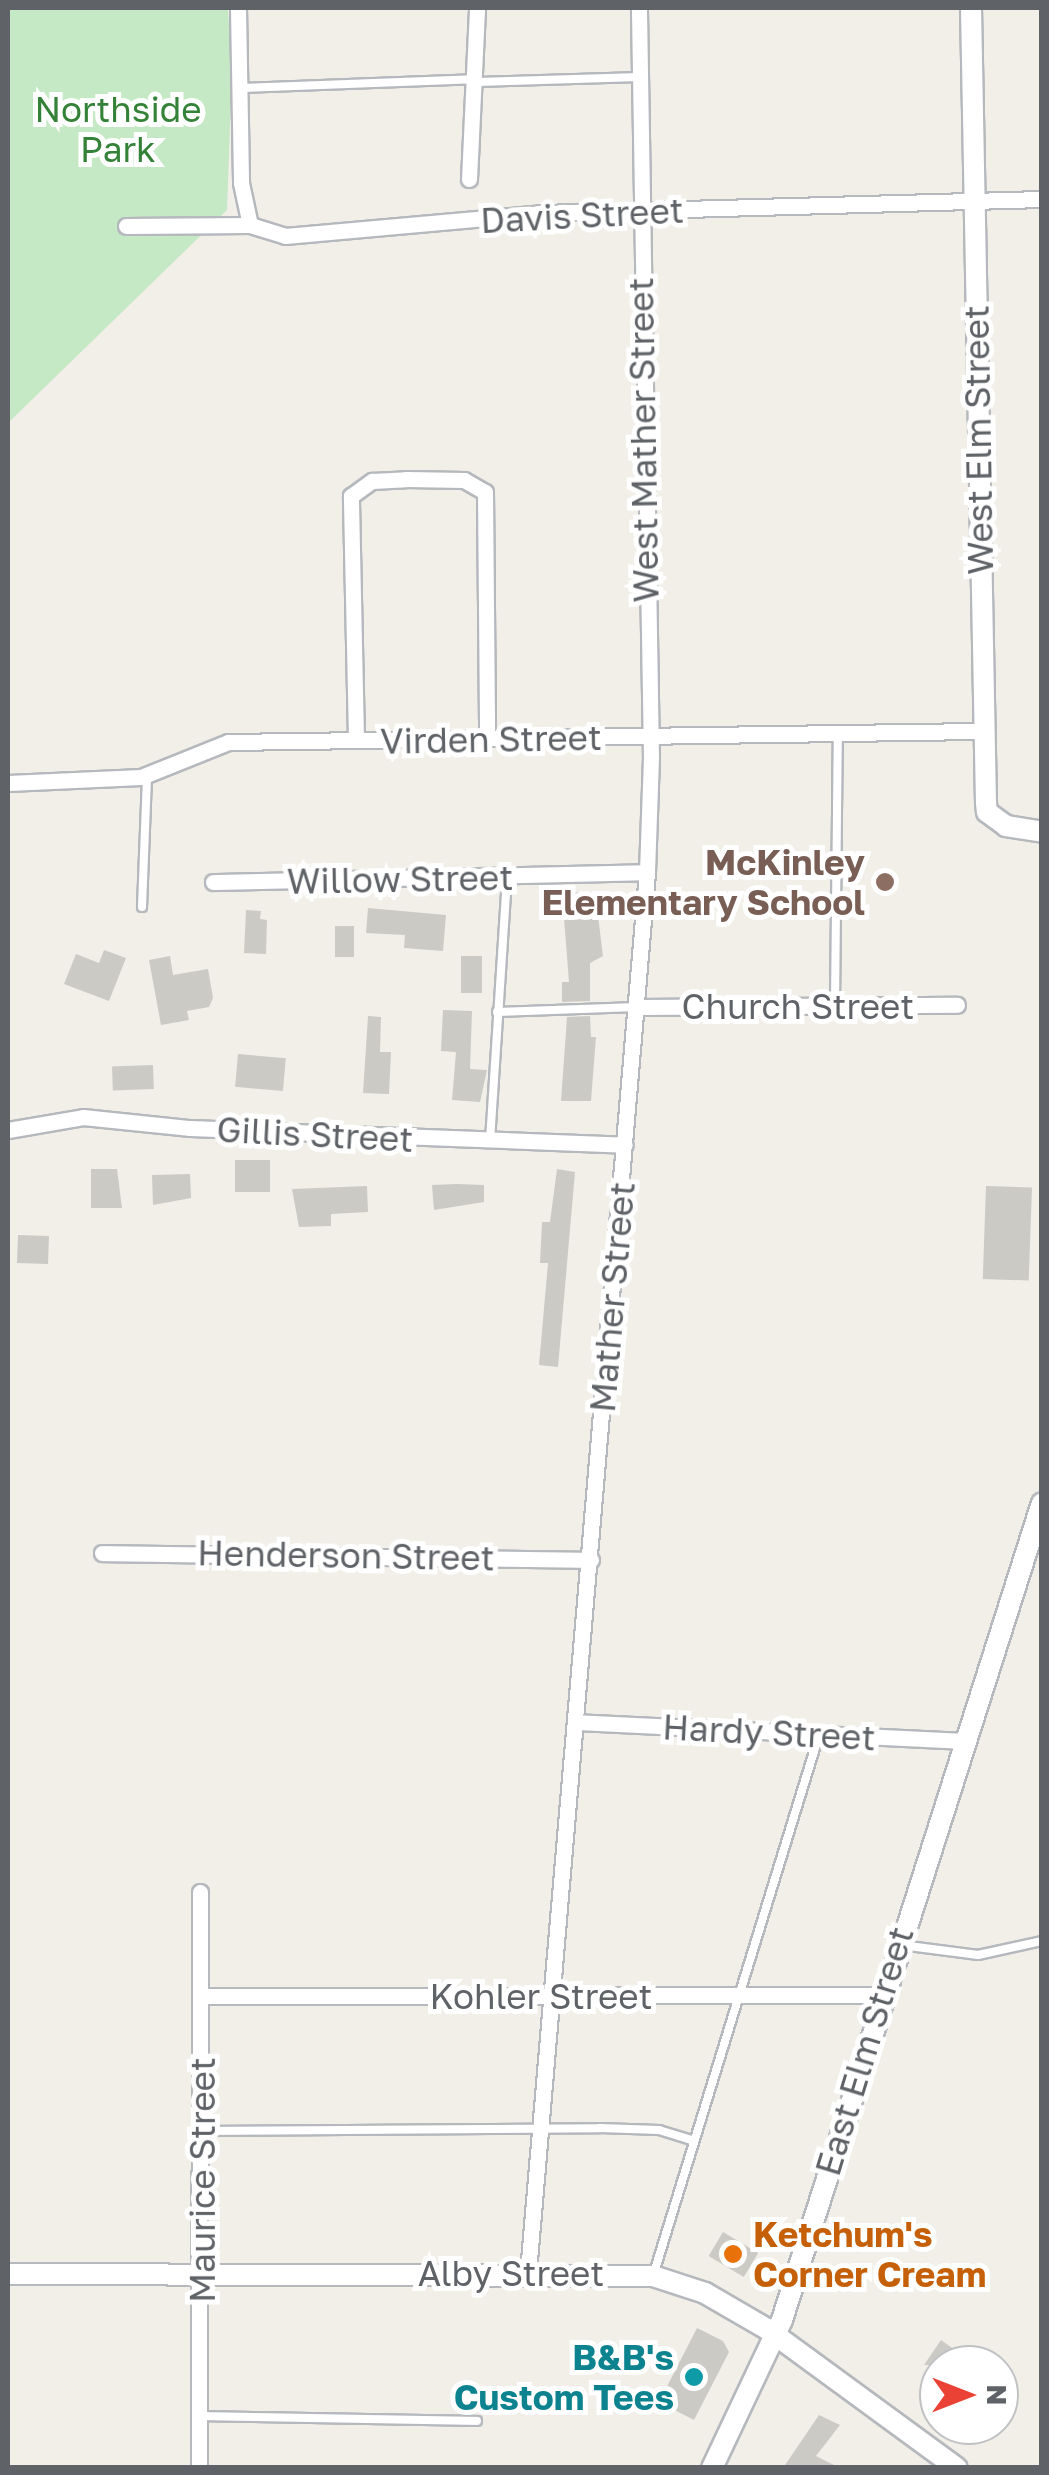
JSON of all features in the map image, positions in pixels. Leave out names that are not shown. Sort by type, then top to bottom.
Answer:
[{"type":"street","points":[[238,8],[241,182],[250,225]]},
{"type":"street","points":[[469,179],[478,80],[477,8]]},
{"type":"street","name":"West Mather Street","points":[[640,8],[649,736],[647,872]]},
{"type":"street","name":"West Elm Street","points":[[971,8],[981,731],[988,812],[1006,826],[1042,832]]},
{"type":"street","name":"Davis Street","points":[[126,226],[250,225],[285,236],[640,210],[1042,199]]},
{"type":"street","points":[[356,740],[351,496],[356,488],[372,481],[464,480],[485,492],[487,738]]},
{"type":"street","name":"Virden Street","points":[[8,783],[146,776],[228,742],[981,731]]},
{"type":"street","name":"Willow Street","points":[[213,882],[647,872]]},
{"type":"street","name":"Mather Street","points":[[528,2272],[639,1007],[647,872]]},
{"type":"street","name":"Church Street","points":[[639,1007],[958,1006]]},
{"type":"street","name":"Gillis Street","points":[[8,1130],[83,1116],[490,1142],[625,1145]]},
{"type":"street","points":[[963,1741],[1042,1504]]},
{"type":"street","name":"Henderson Street","points":[[102,1553],[590,1560]]},
{"type":"street","name":"Hardy Street","points":[[575,1722],[963,1741]]},
{"type":"street","name":"East Elm Street","points":[[712,2468],[776,2336],[963,1741]]},
{"type":"street","name":"Maurice Street","points":[[199,2468],[203,2274],[200,1892]]},
{"type":"street","name":"Kohler Street","points":[[201,1996],[881,1995]]},
{"type":"street","name":"Alby Street","points":[[8,2274],[528,2272],[653,2276],[705,2293],[776,2336],[957,2468]]},
{"type":"lane","points":[[242,88],[640,77]]},
{"type":"lane","points":[[835,1006],[838,734]]},
{"type":"lane","points":[[142,907],[146,776]]},
{"type":"lane","points":[[490,1142],[507,876]]},
{"type":"lane","points":[[497,1012],[639,1007]]},
{"type":"lane","points":[[653,2276],[819,1734]]},
{"type":"lane","points":[[897,1944],[978,1955],[1042,1941]]},
{"type":"lane","points":[[202,2131],[659,2130],[694,2141]]},
{"type":"lane","points":[[201,2416],[478,2420]]},
{"type":"green space","name":"Northside Park","points":[[8,8],[228,8],[232,72],[227,210],[8,423]]},
{"type":"building","points":[[595,892],[603,956],[590,963],[590,1001],[562,1002],[562,982],[569,982],[562,893]]},
{"type":"building","points":[[368,908],[446,915],[443,951],[404,948],[405,935],[366,933]]},
{"type":"building","points":[[246,910],[261,911],[260,919],[267,920],[266,954],[244,953]]},
{"type":"building","points":[[335,926],[354,926],[354,957],[335,957]]},
{"type":"building","points":[[104,950],[126,958],[109,1001],[64,984],[76,954],[99,963]]},
{"type":"building","points":[[170,956],[173,975],[208,969],[213,998],[209,1007],[187,1011],[189,1020],[161,1025],[149,960]]},
{"type":"building","points":[[461,956],[482,956],[482,993],[461,993]]},
{"type":"building","points":[[443,1010],[472,1011],[470,1069],[487,1070],[480,1102],[452,1100],[456,1052],[441,1051]]},
{"type":"building","points":[[368,1016],[381,1017],[380,1052],[391,1052],[389,1094],[363,1093]]},
{"type":"building","points":[[590,1016],[591,1037],[596,1037],[591,1101],[561,1101],[567,1017]]},
{"type":"building","points":[[238,1054],[286,1058],[283,1091],[235,1087]]},
{"type":"building","points":[[153,1065],[154,1089],[113,1090],[112,1066]]},
{"type":"building","points":[[235,1160],[270,1160],[270,1192],[235,1192]]},
{"type":"building","points":[[91,1169],[117,1169],[122,1208],[91,1208]]},
{"type":"building","points":[[557,1169],[575,1172],[558,1367],[539,1365],[548,1263],[540,1263],[542,1222],[550,1222]]},
{"type":"building","points":[[190,1174],[191,1198],[153,1205],[152,1175]]},
{"type":"building","points":[[432,1185],[484,1185],[484,1202],[434,1210]]},
{"type":"building","points":[[367,1186],[368,1212],[331,1214],[331,1226],[299,1227],[292,1189]]},
{"type":"building","points":[[986,1186],[1032,1188],[1029,1281],[983,1279]]},
{"type":"building","points":[[18,1235],[49,1236],[48,1264],[17,1263]]},
{"type":"building","name":"Ketchum's Corner Cream","points":[[723,2232],[758,2253],[744,2277],[709,2256]]},
{"type":"building","name":"B&B's Custom Tees","points":[[697,2328],[723,2341],[729,2352],[694,2420],[659,2402]]},
{"type":"building","points":[[819,2415],[840,2425],[816,2456],[840,2468],[783,2468]]},
{"type":"place","name":"McKinley Elementary School","points":[[885,882]]},
{"type":"place","name":"Ketchum's Corner Cream","points":[[733,2254]]},
{"type":"place","name":"B&B's Custom Tees","points":[[694,2377]]}]
